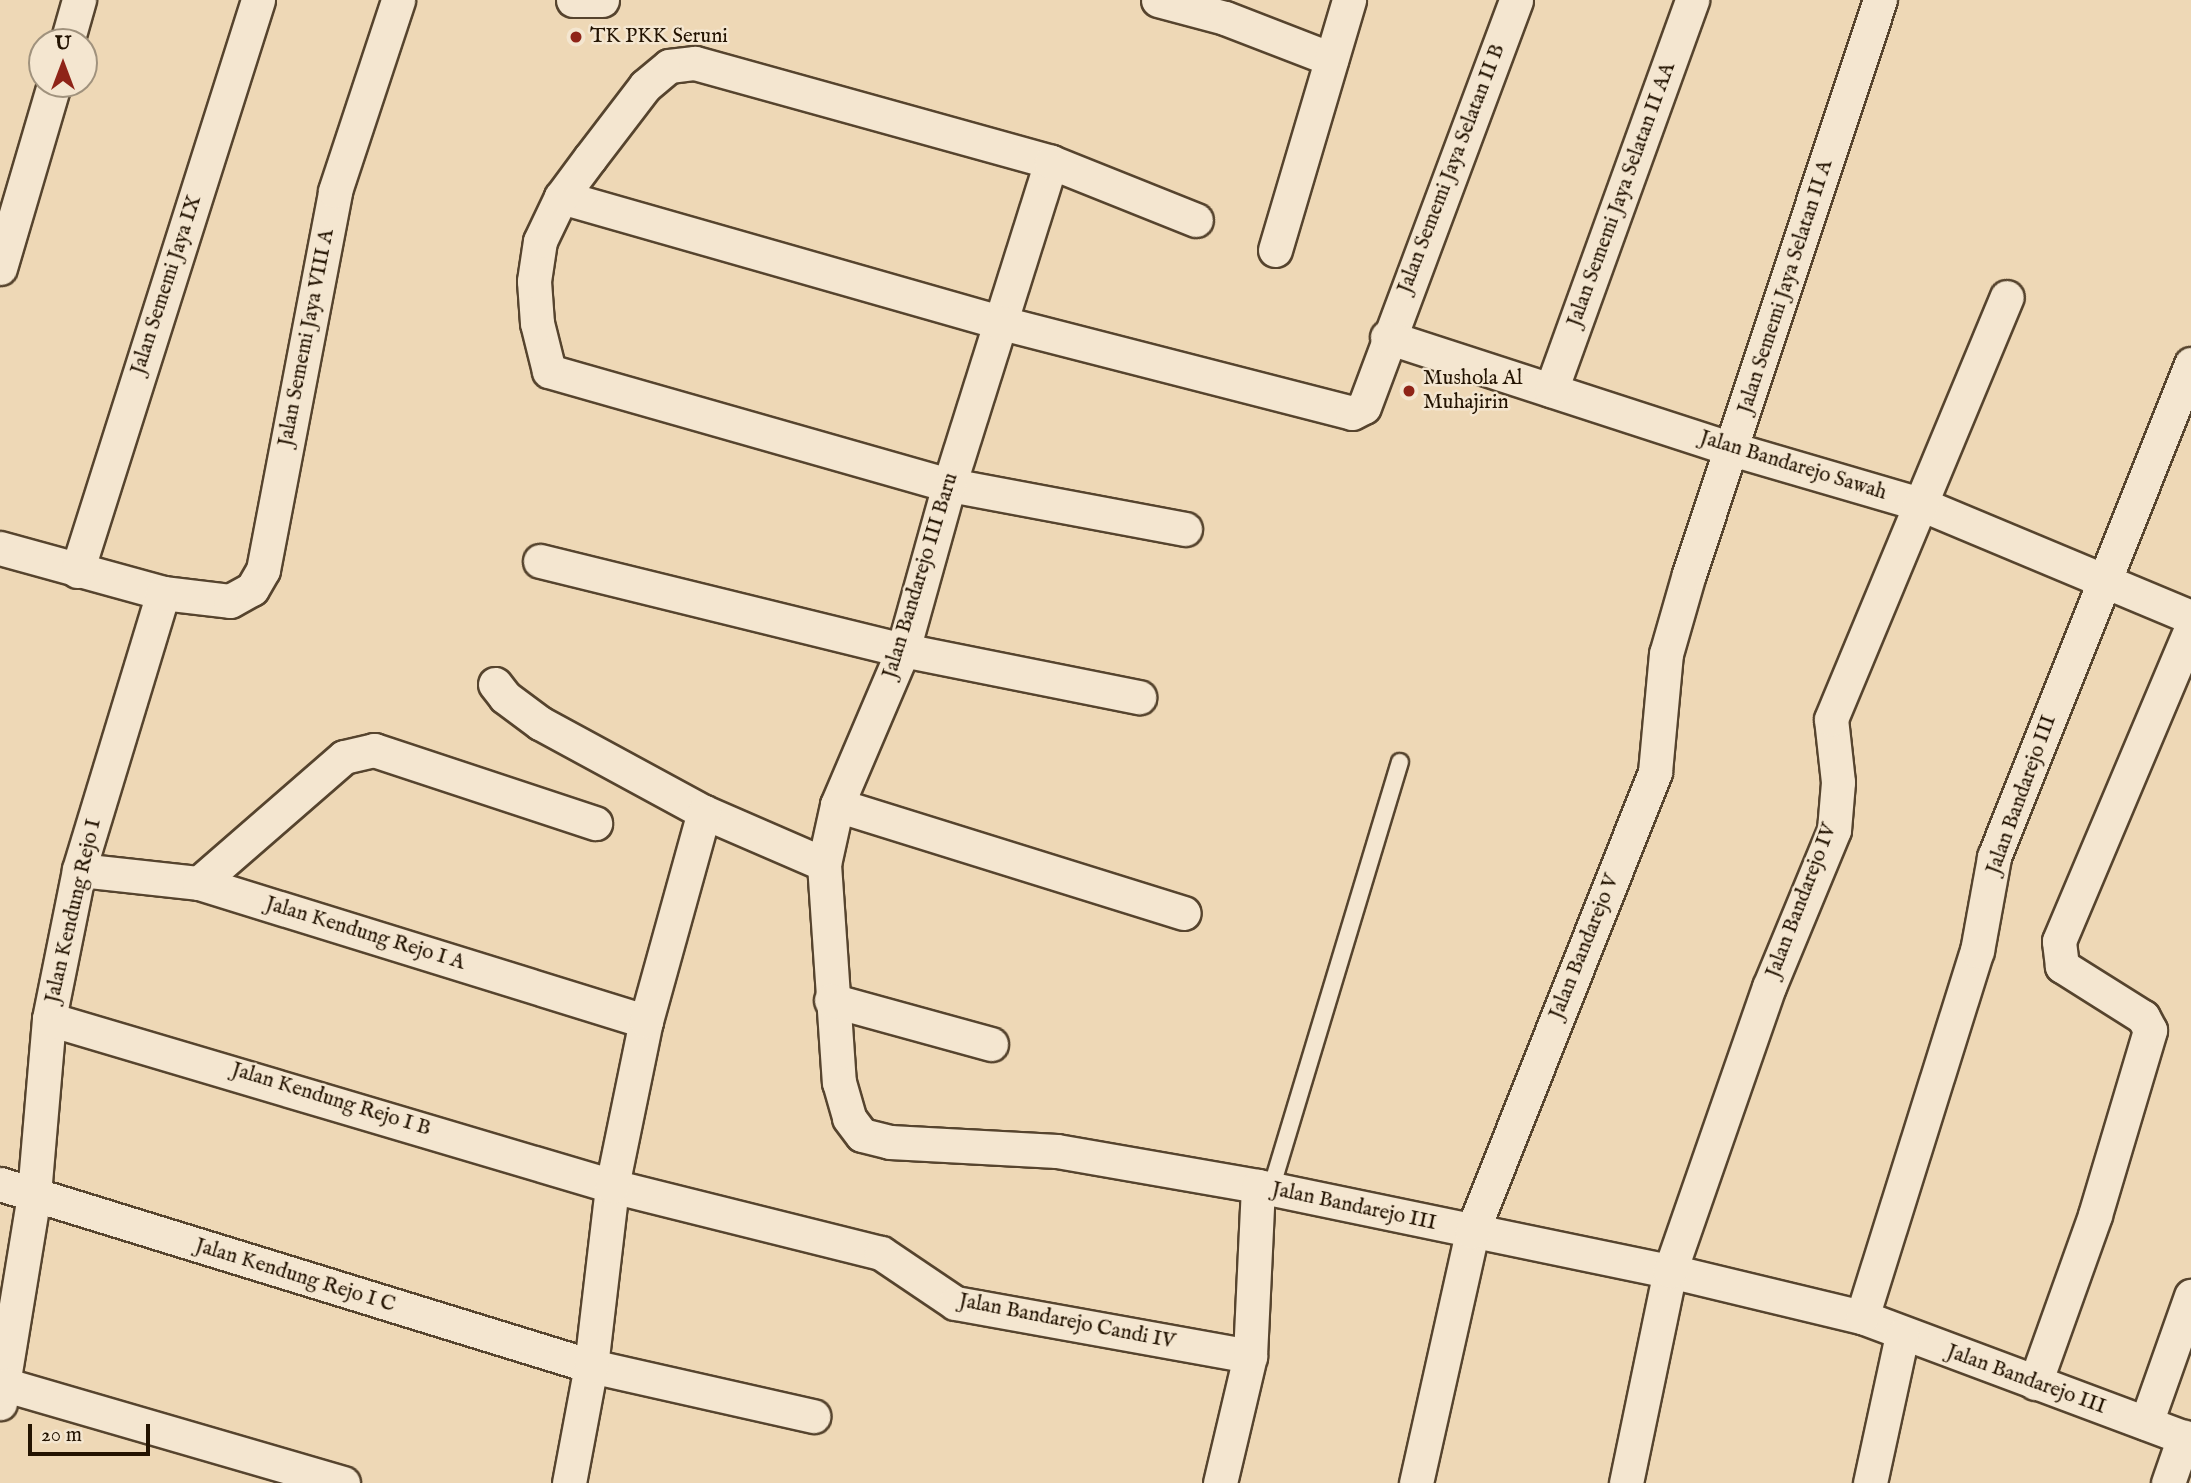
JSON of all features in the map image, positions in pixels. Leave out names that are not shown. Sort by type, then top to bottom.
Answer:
[{"type":"street","points":[[71,28],[79,0]]},
{"type":"street","name":"Jalan Sememi Jaya IX","points":[[77,571],[258,0]]},
{"type":"street","name":"Jalan Sememi Jaya VIII A","points":[[163,593],[230,601],[252,589],[263,569],[335,191],[398,0]]},
{"type":"street","points":[[573,0],[602,0]]},
{"type":"street","points":[[1158,0],[1225,18],[1331,59]]},
{"type":"street","points":[[1275,250],[1349,0]]},
{"type":"street","name":"Jalan Sememi Jaya Selatan II B","points":[[561,197],[1002,323],[1352,413],[1364,407],[1387,337],[1516,0]]},
{"type":"street","name":"Jalan Sememi Jaya Selatan II AA","points":[[1551,390],[1692,0]]},
{"type":"street","name":"Jalan Sememi Jaya Selatan II A","points":[[1667,654],[1880,0]]},
{"type":"street","points":[[1185,529],[949,485],[549,371],[537,323],[534,281],[540,241],[561,197],[645,86],[669,66],[695,63],[1051,162],[1196,220]]},
{"type":"street","points":[[0,268],[50,98]]},
{"type":"street","name":"Jalan Bandarejo III Baru","points":[[849,1118],[839,1082],[831,1000],[824,864],[837,805],[903,650],[949,485],[1051,162]]},
{"type":"street","name":"Jalan Bandarejo IV","points":[[1626,1483],[1670,1271],[1769,987],[1834,830],[1838,782],[1831,719],[1923,505],[2007,298]]},
{"type":"street","name":"Jalan Bandarejo Sawah","points":[[1387,337],[1732,449],[1923,505],[2191,617]]},
{"type":"street","name":"Jalan Bandarejo III","points":[[1862,1317],[1977,951],[1994,856],[2191,364]]},
{"type":"street","points":[[0,548],[163,593]]},
{"type":"street","points":[[540,561],[903,650],[1139,697]]},
{"type":"street","name":"Jalan Kendung Rejo I","points":[[3,1394],[34,1195],[49,1019],[79,870],[163,593]]},
{"type":"street","points":[[2035,1383],[2095,1215],[2150,1030],[2143,1017],[2062,966],[2059,941],[2191,628]]},
{"type":"street","name":"Jalan Bandarejo V","points":[[1416,1483],[1472,1232],[1655,772],[1667,654]]},
{"type":"street","points":[[495,684],[505,697],[540,723],[704,812],[824,864]]},
{"type":"street","points":[[199,883],[344,757],[374,750],[595,823]]},
{"type":"street","points":[[837,805],[1184,913]]},
{"type":"street","points":[[569,1483],[591,1366],[612,1186],[646,1021],[704,812]]},
{"type":"street","name":"Jalan Kendung Rejo I A","points":[[79,870],[199,883],[646,1021]]},
{"type":"street","points":[[831,1000],[991,1044]]},
{"type":"street","name":"Jalan Kendung Rejo I B","points":[[49,1019],[612,1186]]},
{"type":"street","name":"Jalan Bandarejo III","points":[[849,1118],[862,1135],[890,1142],[1057,1151],[1264,1187],[1670,1271],[1862,1317],[1902,1335],[2188,1439]]},
{"type":"street","name":"Jalan Kendung Rejo I C","points":[[0,1184],[591,1366],[813,1416]]},
{"type":"street","name":"Jalan Bandarejo Candi IV","points":[[612,1186],[881,1253],[955,1303],[1250,1356]]},
{"type":"street","points":[[1220,1483],[1250,1356],[1264,1187]]},
{"type":"street","points":[[2146,1423],[2191,1296]]},
{"type":"street","points":[[1870,1483],[1902,1335]]},
{"type":"street","points":[[3,1394],[343,1483]]},
{"type":"street","points":[[2168,1483],[2188,1439]]},
{"type":"lane","points":[[1264,1187],[1400,762]]},
{"type":"place","name":"TK PKK Seruni","points":[[576,37]]},
{"type":"place","name":"Mushola Al Muhajirin","points":[[1409,391]]}]
